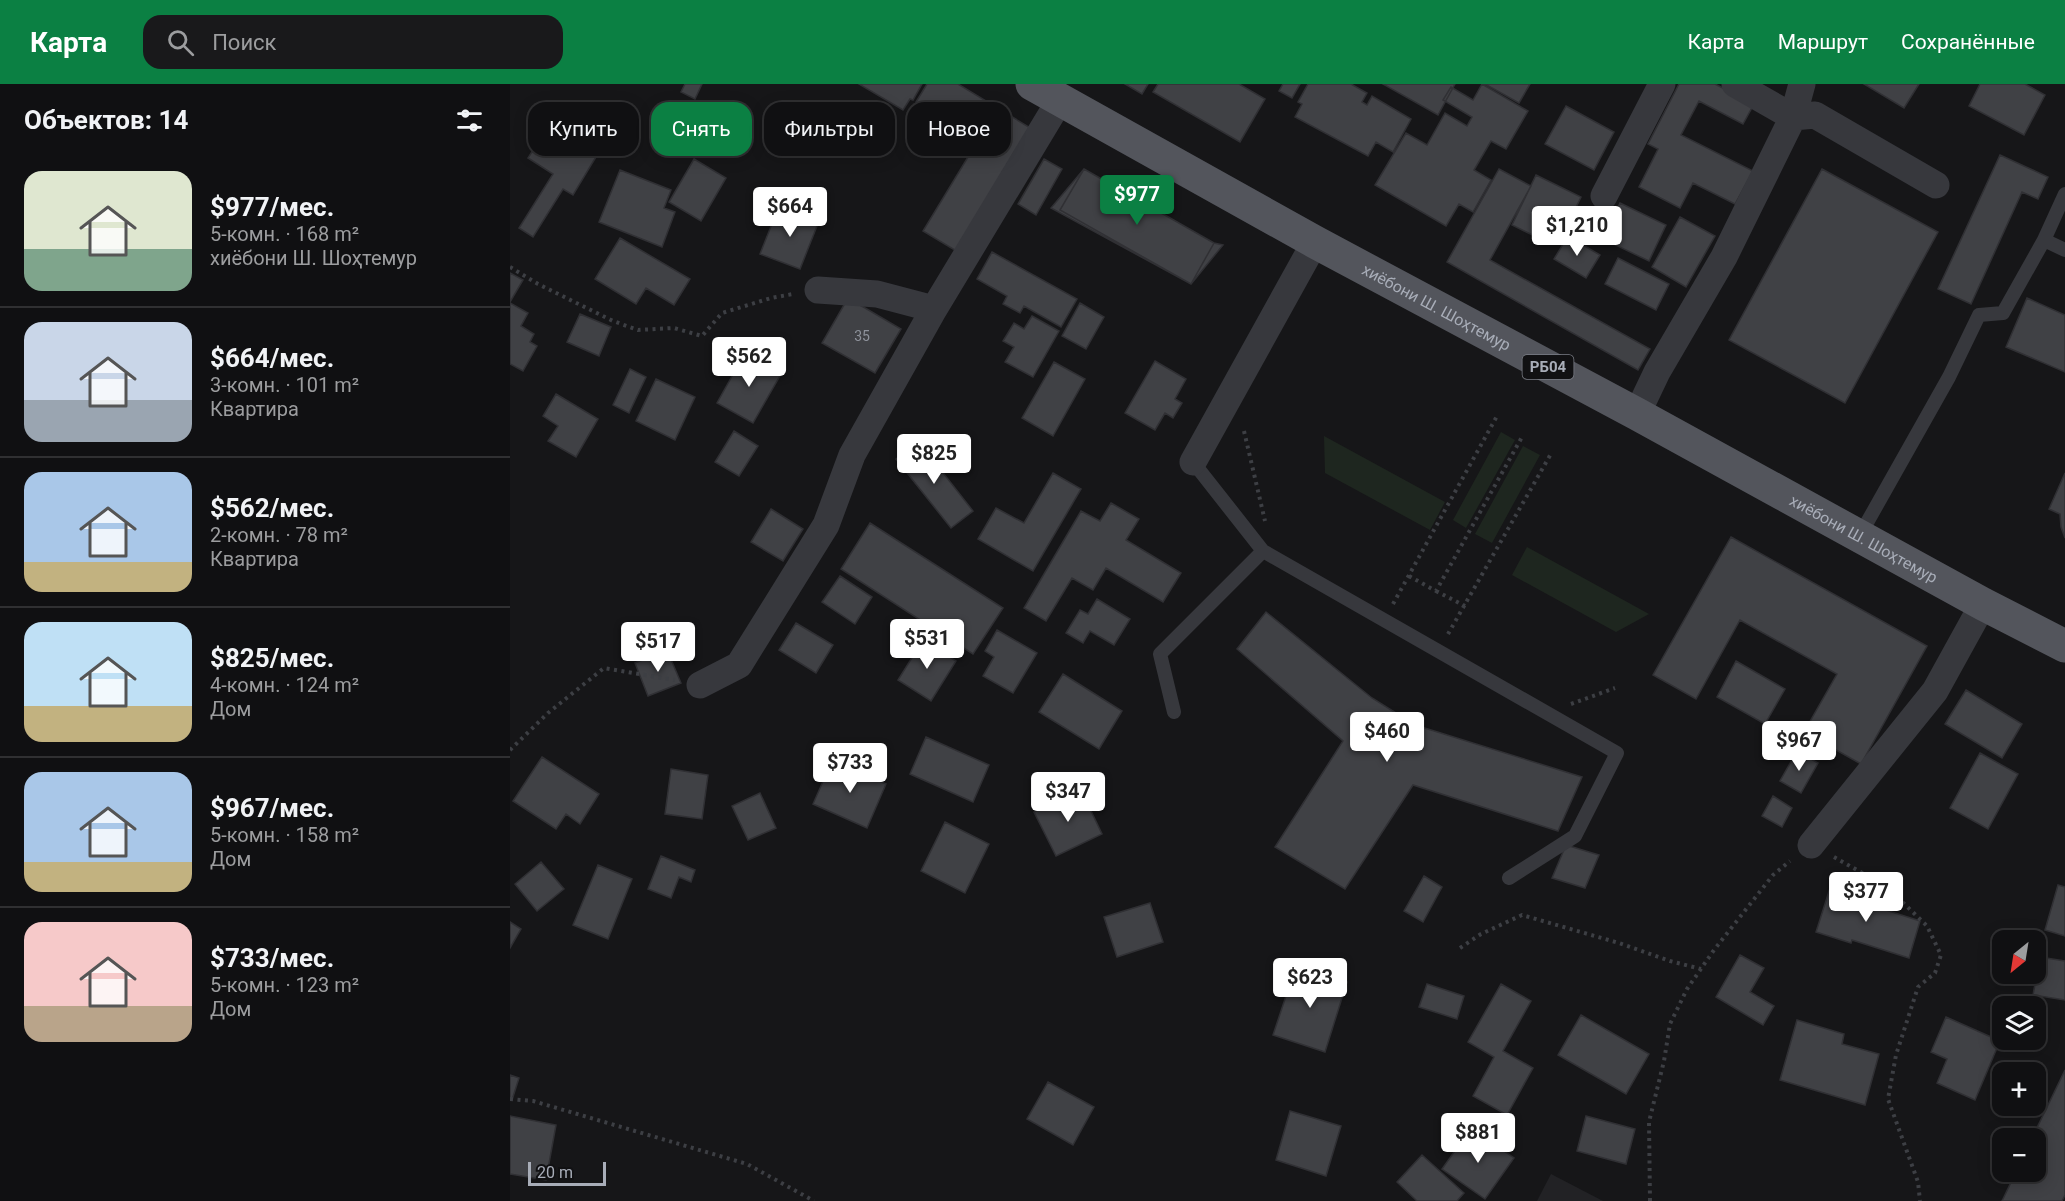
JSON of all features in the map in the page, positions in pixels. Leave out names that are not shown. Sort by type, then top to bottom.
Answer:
[{"type":"main road","name":"хиёбони Ш. Шоҳтемур","points":[[1046,92],[1315,243],[1637,414],[1983,604],[2065,646]]},
{"type":"street","points":[[1604,196],[1662,84]]},
{"type":"street","points":[[1735,84],[1793,117],[1815,115],[1935,184]]},
{"type":"street","points":[[1637,414],[1657,372],[1724,257],[1793,117],[1802,84]]},
{"type":"street","points":[[700,685],[740,665],[826,525],[852,455],[934,309],[1046,92]]},
{"type":"street","points":[[1193,462],[1315,243]]},
{"type":"street","points":[[818,290],[877,294],[934,309]]},
{"type":"street","points":[[1811,845],[1935,691],[1983,604]]},
{"type":"lane","points":[[1860,535],[1949,377],[1979,315],[2003,313],[2044,240],[2065,194]]},
{"type":"lane","points":[[2044,240],[2065,250]]},
{"type":"lane","points":[[1193,462],[1263,551],[1617,753],[1575,836],[1509,878]]},
{"type":"lane","points":[[1174,712],[1160,654],[1263,551]]},
{"type":"path","points":[[510,267],[613,321],[638,330],[674,328],[702,336],[722,313],[771,298],[818,290]]},
{"type":"path","points":[[1392,607],[1497,416]]},
{"type":"path","points":[[1244,431],[1267,530]]},
{"type":"path","points":[[1436,591],[1522,437]]},
{"type":"path","points":[[1446,638],[1552,452]]},
{"type":"path","points":[[1409,576],[1465,606]]},
{"type":"path","points":[[510,750],[548,713],[604,668],[700,685]]},
{"type":"path","points":[[1650,1201],[1649,1122],[1664,1061],[1670,1024],[1701,969],[1773,875],[1811,845],[1887,887],[1927,926],[1941,955],[1935,973],[1918,987],[1896,1055],[1888,1099],[1918,1182],[1920,1201]]},
{"type":"path","points":[[1460,948],[1481,934],[1522,915],[1618,943],[1670,962],[1701,969]]},
{"type":"path","points":[[510,1099],[533,1101],[747,1164],[814,1201]]},
{"type":"shaded area","points":[[1501,432],[1515,440],[1466,528],[1453,520]]},
{"type":"shaded area","points":[[1324,436],[1445,502],[1430,530],[1325,473]]},
{"type":"shaded area","points":[[1523,446],[1540,455],[1492,543],[1475,534]]},
{"type":"shaded area","points":[[1527,547],[1649,614],[1616,632],[1512,575]]},
{"type":"shaded area","points":[[1551,1174],[1603,1201],[1537,1201]]},
{"type":"building","points":[[685,84],[702,84],[695,99],[681,92]]},
{"type":"building","points":[[859,84],[922,84],[913,100],[910,99],[907,102],[903,110],[895,105],[895,102],[889,102]]},
{"type":"building","points":[[927,84],[958,84],[988,102],[916,102]]},
{"type":"building","points":[[1125,84],[1148,84],[1142,94]]},
{"type":"building","points":[[1158,84],[1239,84],[1265,99],[1240,142],[1153,92]]},
{"type":"building","points":[[1283,84],[1300,84],[1292,98],[1279,91]]},
{"type":"building","points":[[1308,84],[1351,84],[1367,93],[1362,102],[1367,105],[1372,96],[1411,119],[1393,152],[1376,142],[1368,156],[1295,117],[1302,104],[1298,102]]},
{"type":"building","points":[[1383,84],[1455,84],[1438,115]]},
{"type":"building","points":[[1482,84],[1528,111],[1506,149],[1491,141],[1474,170],[1491,180],[1473,212],[1459,204],[1446,226],[1375,185],[1406,133],[1427,145],[1445,113],[1467,126],[1472,117],[1443,100],[1451,87],[1473,100]]},
{"type":"building","points":[[1485,84],[1530,84],[1519,103]]},
{"type":"building","points":[[1679,84],[1715,84],[1754,104],[1743,124],[1699,101],[1681,135],[1753,171],[1735,204],[1693,183],[1680,208],[1639,187],[1658,149],[1648,144]]},
{"type":"building","points":[[1864,84],[1919,84],[1904,108]]},
{"type":"building","points":[[1980,84],[2025,84],[2045,95],[2024,135],[1969,106]]},
{"type":"building","points":[[1566,106],[1614,132],[1594,170],[1545,144]]},
{"type":"building","points":[[1011,116],[1032,129],[958,252],[923,231],[969,156],[1011,156]]},
{"type":"building","points":[[2000,155],[2048,177],[2038,199],[2022,192],[1971,304],[1938,289]]},
{"type":"building","points":[[529,156],[597,156],[573,195],[563,189],[533,237],[519,228],[553,174],[528,158]]},
{"type":"building","points":[[694,159],[726,178],[701,221],[669,202]]},
{"type":"building","points":[[1044,159],[1062,169],[1036,215],[1018,204]]},
{"type":"building","points":[[1084,169],[1214,243],[1191,284],[1060,210]]},
{"type":"building","points":[[1084,169],[1214,243],[1223,245],[1191,284],[1051,208]]},
{"type":"building","points":[[1499,169],[1531,186],[1490,260],[1650,349],[1638,370],[1447,262]]},
{"type":"building","points":[[1822,169],[1938,232],[1845,403],[1729,340]]},
{"type":"building","points":[[620,170],[671,190],[664,208],[675,212],[662,247],[599,222]]},
{"type":"building","points":[[1536,175],[1581,197],[1565,230],[1557,226],[1549,243],[1512,225]]},
{"type":"building","points":[[1620,203],[1666,225],[1649,261],[1603,239]]},
{"type":"building","points":[[779,206],[819,221],[800,269],[760,254]]},
{"type":"building","points":[[1680,217],[1715,236],[1686,287],[1652,267]]},
{"type":"building","points":[[1568,236],[1600,255],[1586,278],[1554,259]]},
{"type":"building","points":[[620,238],[690,279],[674,305],[646,288],[636,304],[595,279]]},
{"type":"building","points":[[992,252],[1077,299],[1061,327],[1024,306],[1020,313],[1003,304],[1007,296],[977,279]]},
{"type":"building","points":[[1618,258],[1669,284],[1656,310],[1605,284]]},
{"type":"building","points":[[510,273],[523,280],[510,302]]},
{"type":"building","points":[[848,298],[901,329],[875,373],[822,343]]},
{"type":"building","points":[[2027,298],[2065,315],[2065,372],[2006,347]]},
{"type":"building","points":[[510,303],[528,313],[521,326],[534,334],[530,342],[537,346],[523,371],[510,364]]},
{"type":"building","points":[[1080,303],[1104,317],[1086,349],[1062,336]]},
{"type":"building","points":[[580,314],[611,327],[599,356],[567,342]]},
{"type":"building","points":[[1032,316],[1059,331],[1033,377],[1005,362],[1014,347],[1003,341],[1014,323],[1024,329]]},
{"type":"building","points":[[745,353],[781,374],[753,423],[717,403]]},
{"type":"building","points":[[1155,361],[1186,379],[1175,399],[1182,403],[1173,418],[1165,413],[1155,430],[1125,413]]},
{"type":"building","points":[[1054,362],[1085,379],[1053,436],[1022,418]]},
{"type":"building","points":[[630,369],[646,377],[629,413],[613,405]]},
{"type":"building","points":[[656,379],[695,397],[675,440],[636,421]]},
{"type":"building","points":[[556,394],[598,419],[576,457],[548,441],[558,426],[543,416]]},
{"type":"building","points":[[734,431],[758,446],[739,476],[715,462]]},
{"type":"building","points":[[918,441],[973,511],[951,528],[896,459]]},
{"type":"building","points":[[1053,473],[1081,489],[1033,571],[978,539],[996,508],[1024,523]]},
{"type":"building","points":[[2065,473],[2065,538],[2060,514],[2049,509]]},
{"type":"building","points":[[1111,503],[1139,519],[1126,540],[1181,573],[1163,602],[1106,568],[1093,590],[1072,578],[1046,621],[1024,608],[1081,511],[1100,521]]},
{"type":"building","points":[[771,509],[803,529],[783,561],[751,542]]},
{"type":"building","points":[[870,523],[1003,608],[973,654],[841,569]]},
{"type":"building","points":[[1731,537],[1927,646],[1861,764],[1804,732],[1837,674],[1740,620],[1696,699],[1653,675]]},
{"type":"building","points":[[840,576],[872,597],[855,624],[822,602]]},
{"type":"building","points":[[1097,599],[1130,619],[1114,645],[1090,631],[1083,643],[1066,633],[1080,610],[1088,614]]},
{"type":"building","points":[[1266,612],[1372,698],[1415,725],[1582,777],[1558,831],[1413,785],[1345,889],[1275,847],[1343,741],[1237,649]]},
{"type":"building","points":[[796,623],[833,645],[816,673],[779,650]]},
{"type":"building","points":[[997,630],[1037,653],[1013,693],[983,676],[994,657],[985,651]]},
{"type":"building","points":[[923,640],[956,661],[931,701],[898,680]]},
{"type":"building","points":[[667,650],[681,683],[648,696],[635,663]]},
{"type":"building","points":[[1736,661],[1785,689],[1765,724],[1717,697]]},
{"type":"building","points":[[1063,674],[1122,711],[1099,749],[1039,712]]},
{"type":"building","points":[[1966,690],[2022,724],[2002,758],[1945,724]]},
{"type":"building","points":[[926,737],[989,765],[973,802],[910,774]]},
{"type":"building","points":[[1797,751],[1818,763],[1801,793],[1780,781]]},
{"type":"building","points":[[1980,753],[2018,774],[1988,829],[1950,808]]},
{"type":"building","points":[[542,757],[599,794],[580,824],[566,814],[556,829],[513,801]]},
{"type":"building","points":[[832,761],[886,784],[867,828],[813,804]]},
{"type":"building","points":[[671,769],[708,775],[702,819],[665,814]]},
{"type":"building","points":[[1081,790],[1102,834],[1056,856],[1034,812]]},
{"type":"building","points":[[760,793],[776,828],[748,840],[732,806]]},
{"type":"building","points":[[1773,796],[1792,808],[1782,827],[1762,816]]},
{"type":"building","points":[[945,822],[989,844],[965,893],[921,871]]},
{"type":"building","points":[[1566,845],[1599,855],[1585,888],[1552,878]]},
{"type":"building","points":[[661,856],[695,870],[691,882],[679,877],[671,898],[648,889]]},
{"type":"building","points":[[541,862],[564,889],[537,911],[515,884]]},
{"type":"building","points":[[598,865],[632,879],[608,939],[573,925]]},
{"type":"building","points":[[1424,876],[1442,887],[1423,922],[1404,911]]},
{"type":"building","points":[[1831,885],[1864,895],[1861,902],[1920,921],[1909,958],[1852,940],[1851,943],[1816,932]]},
{"type":"building","points":[[2058,885],[2065,887],[2065,936],[2045,930]]},
{"type":"building","points":[[1150,903],[1163,942],[1117,957],[1104,917]]},
{"type":"building","points":[[510,922],[521,929],[510,948]]},
{"type":"building","points":[[1740,955],[1764,968],[1750,992],[1774,1006],[1763,1025],[1716,997]]},
{"type":"building","points":[[2046,958],[2065,961],[2065,1000],[2033,995],[2035,984],[2046,984]]},
{"type":"building","points":[[1296,966],[1347,982],[1325,1052],[1273,1035]]},
{"type":"building","points":[[1427,984],[1464,996],[1457,1019],[1419,1007]]},
{"type":"building","points":[[1501,984],[1531,1001],[1503,1051],[1533,1068],[1507,1115],[1473,1096],[1494,1057],[1468,1042]]},
{"type":"building","points":[[1581,1015],[1649,1054],[1626,1094],[1558,1055]]},
{"type":"building","points":[[1946,1017],[1992,1037],[1992,1050],[1996,1050],[1975,1100],[1937,1083],[1947,1059],[1931,1052]]},
{"type":"building","points":[[1797,1020],[1844,1034],[1842,1044],[1879,1054],[1865,1105],[1780,1080]]},
{"type":"building","points":[[2065,1070],[2065,1195],[2062,1201],[2002,1201],[2011,1182],[2046,1182],[2046,1128],[2037,1128],[2043,1116],[2046,1116],[2046,1109]]},
{"type":"building","points":[[510,1075],[519,1078],[512,1100],[510,1100]]},
{"type":"building","points":[[1048,1082],[1094,1107],[1073,1145],[1027,1119]]},
{"type":"building","points":[[1290,1111],[1341,1126],[1326,1176],[1276,1160]]},
{"type":"building","points":[[510,1116],[556,1125],[546,1180],[510,1174]]},
{"type":"building","points":[[1586,1116],[1635,1129],[1626,1164],[1577,1151]]},
{"type":"building","points":[[1471,1128],[1514,1158],[1485,1199],[1442,1169]]},
{"type":"building","points":[[1422,1155],[1464,1193],[1457,1201],[1417,1201],[1397,1182]]}]
